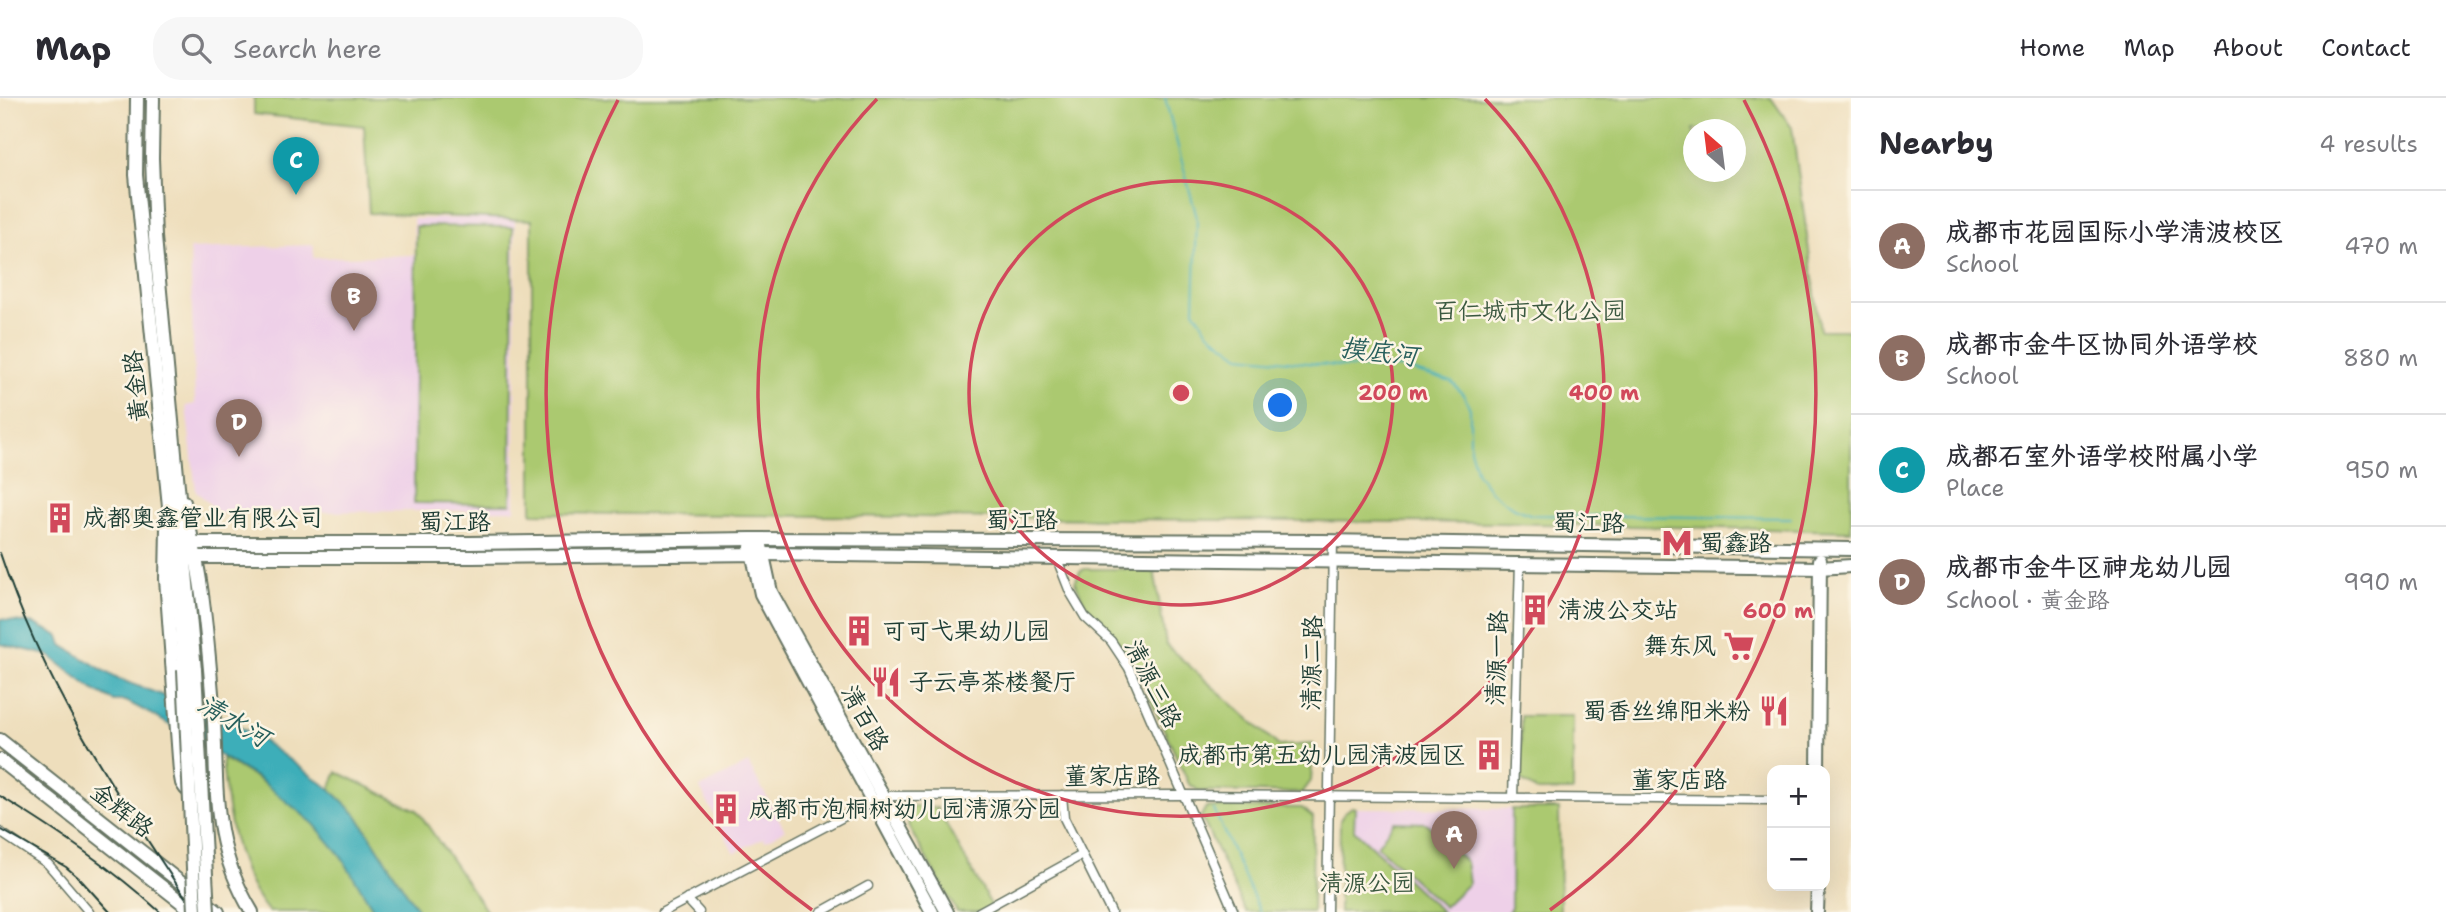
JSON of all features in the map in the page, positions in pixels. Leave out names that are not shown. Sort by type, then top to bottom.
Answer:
[{"type":"street","name":"黄金路","points":[[137,98],[136,175],[167,489],[189,670]]},
{"type":"street","name":"黄金路","points":[[153,98],[155,237],[179,481],[189,670]]},
{"type":"street","points":[[179,481],[200,580],[213,707],[219,831],[227,861],[252,912]]},
{"type":"street","points":[[167,489],[166,579],[182,783],[186,789],[205,790],[215,772]]},
{"type":"street","name":"清百路","points":[[756,540],[756,554],[771,592],[878,799],[932,912]]},
{"type":"street","name":"蜀江路","points":[[192,543],[1333,541],[1851,549]]},
{"type":"street","name":"清源二路","points":[[1327,912],[1333,541]]},
{"type":"street","points":[[1818,765],[1820,549]]},
{"type":"street","name":"蜀江路","points":[[195,557],[756,554],[1819,568],[1851,566]]},
{"type":"street","name":"清源三路","points":[[1057,559],[1070,592],[1085,617],[1111,641],[1129,668],[1234,912]]},
{"type":"street","name":"清源一路","points":[[1513,798],[1520,562]]},
{"type":"street","points":[[189,670],[195,912]]},
{"type":"street","points":[[189,670],[208,912]]},
{"type":"street","name":"金辉路","points":[[0,740],[218,912]]},
{"type":"street","name":"金辉路","points":[[0,760],[195,912]]},
{"type":"street","points":[[1062,795],[1064,818],[1111,912]]},
{"type":"street","name":"董家店路","points":[[878,799],[1184,795],[1767,800]]},
{"type":"street","points":[[663,912],[878,799]]},
{"type":"street","name":"清百路","points":[[878,799],[947,912]]},
{"type":"street","points":[[0,832],[48,864],[89,912]]},
{"type":"street","points":[[979,912],[1082,855]]},
{"type":"street","points":[[821,912],[868,886]]},
{"type":"street","points":[[1817,912],[1818,891]]},
{"type":"street","points":[[687,899],[699,912]]},
{"type":"shaded area","points":[[515,218],[515,510],[219,513],[196,491],[186,406],[195,404],[190,249],[314,245],[313,258],[415,255],[413,219]]},
{"type":"shaded area","points":[[748,763],[785,830],[734,853],[700,788]]},
{"type":"shaded area","points":[[1355,808],[1512,809],[1511,908],[1508,912],[1442,912],[1354,830]]},
{"type":"green space","name":"百仁城市文化公园","points":[[254,98],[1771,98],[1792,128],[1820,330],[1851,330],[1851,531],[1497,523],[532,513],[532,220],[369,213],[364,126],[254,114]]},
{"type":"green space","points":[[416,226],[513,227],[511,504],[414,503]]},
{"type":"green space","points":[[1154,569],[1166,645],[1279,746],[1313,744],[1311,781],[1302,793],[1199,791],[1189,784],[1131,657],[1087,609],[1075,582],[1080,571]]},
{"type":"green space","points":[[1521,716],[1573,716],[1573,791],[1537,791],[1521,780]]},
{"type":"green space","points":[[222,758],[270,787],[314,823],[340,854],[375,912],[269,912],[257,896],[240,859],[226,797]]},
{"type":"green space","points":[[337,772],[417,810],[487,912],[419,912],[356,814],[330,789]]},
{"type":"green space","points":[[912,806],[937,808],[995,912],[957,912],[908,826]]},
{"type":"green space","points":[[1206,807],[1302,808],[1313,817],[1312,912],[1246,912],[1201,816]]},
{"type":"green space","name":"清源公园","points":[[1352,807],[1355,808],[1354,830],[1442,912],[1339,912],[1340,820]]},
{"type":"green space","points":[[1512,809],[1559,809],[1560,912],[1508,912],[1511,908]]},
{"type":"green space","points":[[1394,822],[1426,823],[1466,862],[1469,883],[1444,907],[1377,846]]},
{"type":"water","points":[[0,619],[35,624],[59,636],[62,645],[116,678],[221,717],[256,736],[330,789],[356,814],[419,912],[375,912],[341,856],[314,824],[259,779],[153,715],[126,701],[114,701],[95,691],[48,655],[0,644]]},
{"type":"waterway","name":"摸底河","points":[[1165,98],[1197,218],[1194,310],[1209,333],[1240,356],[1347,367],[1404,368],[1452,382],[1465,397],[1470,409],[1470,449],[1477,473],[1491,492],[1512,507],[1532,515],[1791,518]]},
{"type":"waterway","points":[[1214,810],[1260,912]]},
{"type":"tram line","points":[[0,829],[66,867],[110,912]]},
{"type":"railway","points":[[0,553],[38,650],[61,695],[110,782],[195,912]]},
{"type":"railway","points":[[0,796],[83,850],[160,912]]},
{"type":"place","name":"成都石室外语学校附属小学","points":[[296,195]]},
{"type":"place","name":"成都市金牛区协同外语学校","points":[[354,331]]},
{"type":"place","name":"成都市金牛区神龙幼儿园","points":[[239,457]]},
{"type":"place","name":"成都奥鑫管业有限公司","points":[[60,518]]},
{"type":"place","name":"蜀鑫路","points":[[1677,543]]},
{"type":"place","name":"清波公交站","points":[[1535,610]]},
{"type":"place","name":"可可弋果幼儿园","points":[[859,631]]},
{"type":"place","name":"舞东风","points":[[1739,646]]},
{"type":"place","name":"子云亭茶楼餐厅","points":[[886,682]]},
{"type":"place","name":"蜀香丝绵阳米粉","points":[[1774,711]]},
{"type":"place","name":"成都市第五幼儿园清波园区","points":[[1489,755]]},
{"type":"place","name":"成都市泡桐树幼儿园清源分园","points":[[726,809]]},
{"type":"place","name":"成都市花园国际小学清波校区","points":[[1454,869]]},
{"type":"water label","name":"清水河","points":[[234,720]]}]
